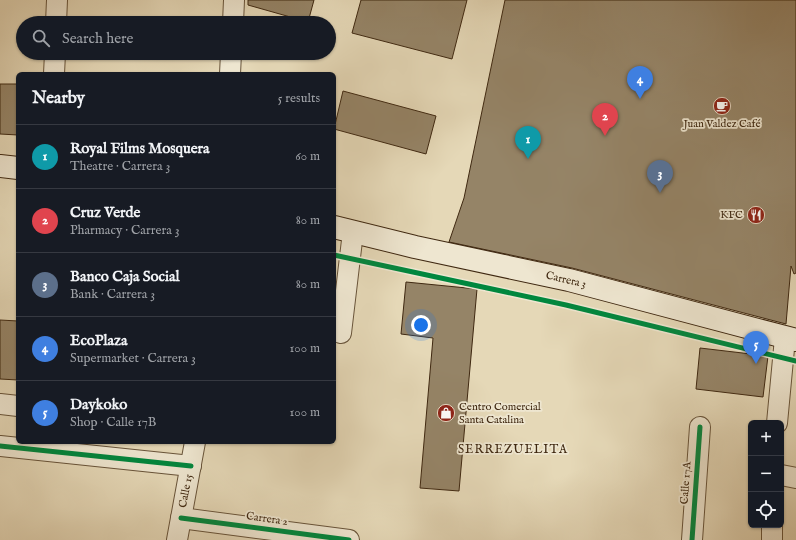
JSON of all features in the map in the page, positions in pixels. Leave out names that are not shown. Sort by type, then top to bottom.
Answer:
[{"type":"main road","points":[[0,166],[16,168]]},
{"type":"main road","name":"Carrera 3","points":[[344,230],[569,280],[790,339]]},
{"type":"street","points":[[56,16],[57,0]]},
{"type":"street","points":[[233,16],[234,0]]},
{"type":"street","points":[[54,72],[55,60]]},
{"type":"street","points":[[230,72],[231,60]]},
{"type":"street","points":[[341,333],[344,230]]},
{"type":"street","points":[[777,420],[790,339]]},
{"type":"street","points":[[0,404],[16,406]]},
{"type":"street","name":"Calle 17A","points":[[692,540],[700,427]]},
{"type":"street","name":"Calle 15","points":[[177,540],[195,444]]},
{"type":"street","points":[[0,446],[191,466]]},
{"type":"street","points":[[784,476],[796,478]]},
{"type":"street","name":"Carrera 2","points":[[181,518],[350,540]]},
{"type":"street","points":[[772,528],[772,540]]},
{"type":"building","points":[[248,0],[314,0],[310,16],[287,16],[248,5]]},
{"type":"building","points":[[361,0],[467,0],[452,59],[352,33]]},
{"type":"building","points":[[505,0],[796,0],[796,273],[794,274],[791,266],[786,324],[572,268],[449,242],[464,198]]},
{"type":"building","points":[[0,84],[16,84],[16,135],[0,134]]},
{"type":"building","points":[[343,91],[436,116],[426,154],[336,130],[336,121]]},
{"type":"building","name":"Centro Comercial Santa Catalina","points":[[406,282],[477,289],[459,491],[420,488],[433,338],[401,334]]},
{"type":"building","points":[[0,320],[16,321],[16,380],[0,379]]},
{"type":"building","points":[[700,348],[768,356],[763,397],[696,389]]},
{"type":"cycle path","points":[[336,255],[566,305],[796,361]]},
{"type":"cycle path","points":[[692,540],[700,427]]},
{"type":"cycle path","points":[[0,446],[191,466]]},
{"type":"cycle path","points":[[181,518],[349,540]]},
{"type":"place","name":"EcoPlaza","points":[[640,99]]},
{"type":"place","name":"Juan Valdez Café","points":[[722,106]]},
{"type":"place","name":"Cruz Verde","points":[[605,136]]},
{"type":"place","name":"Royal Films Mosquera","points":[[528,159]]},
{"type":"place","name":"Banco Caja Social","points":[[660,193]]},
{"type":"place","name":"KFC","points":[[756,215]]},
{"type":"place","name":"Daykoko","points":[[756,364]]},
{"type":"place","name":"Centro Comercial Santa Catalina","points":[[446,413]]},
{"type":"district","name":"SERREZUELITA","points":[[513,449]]}]
